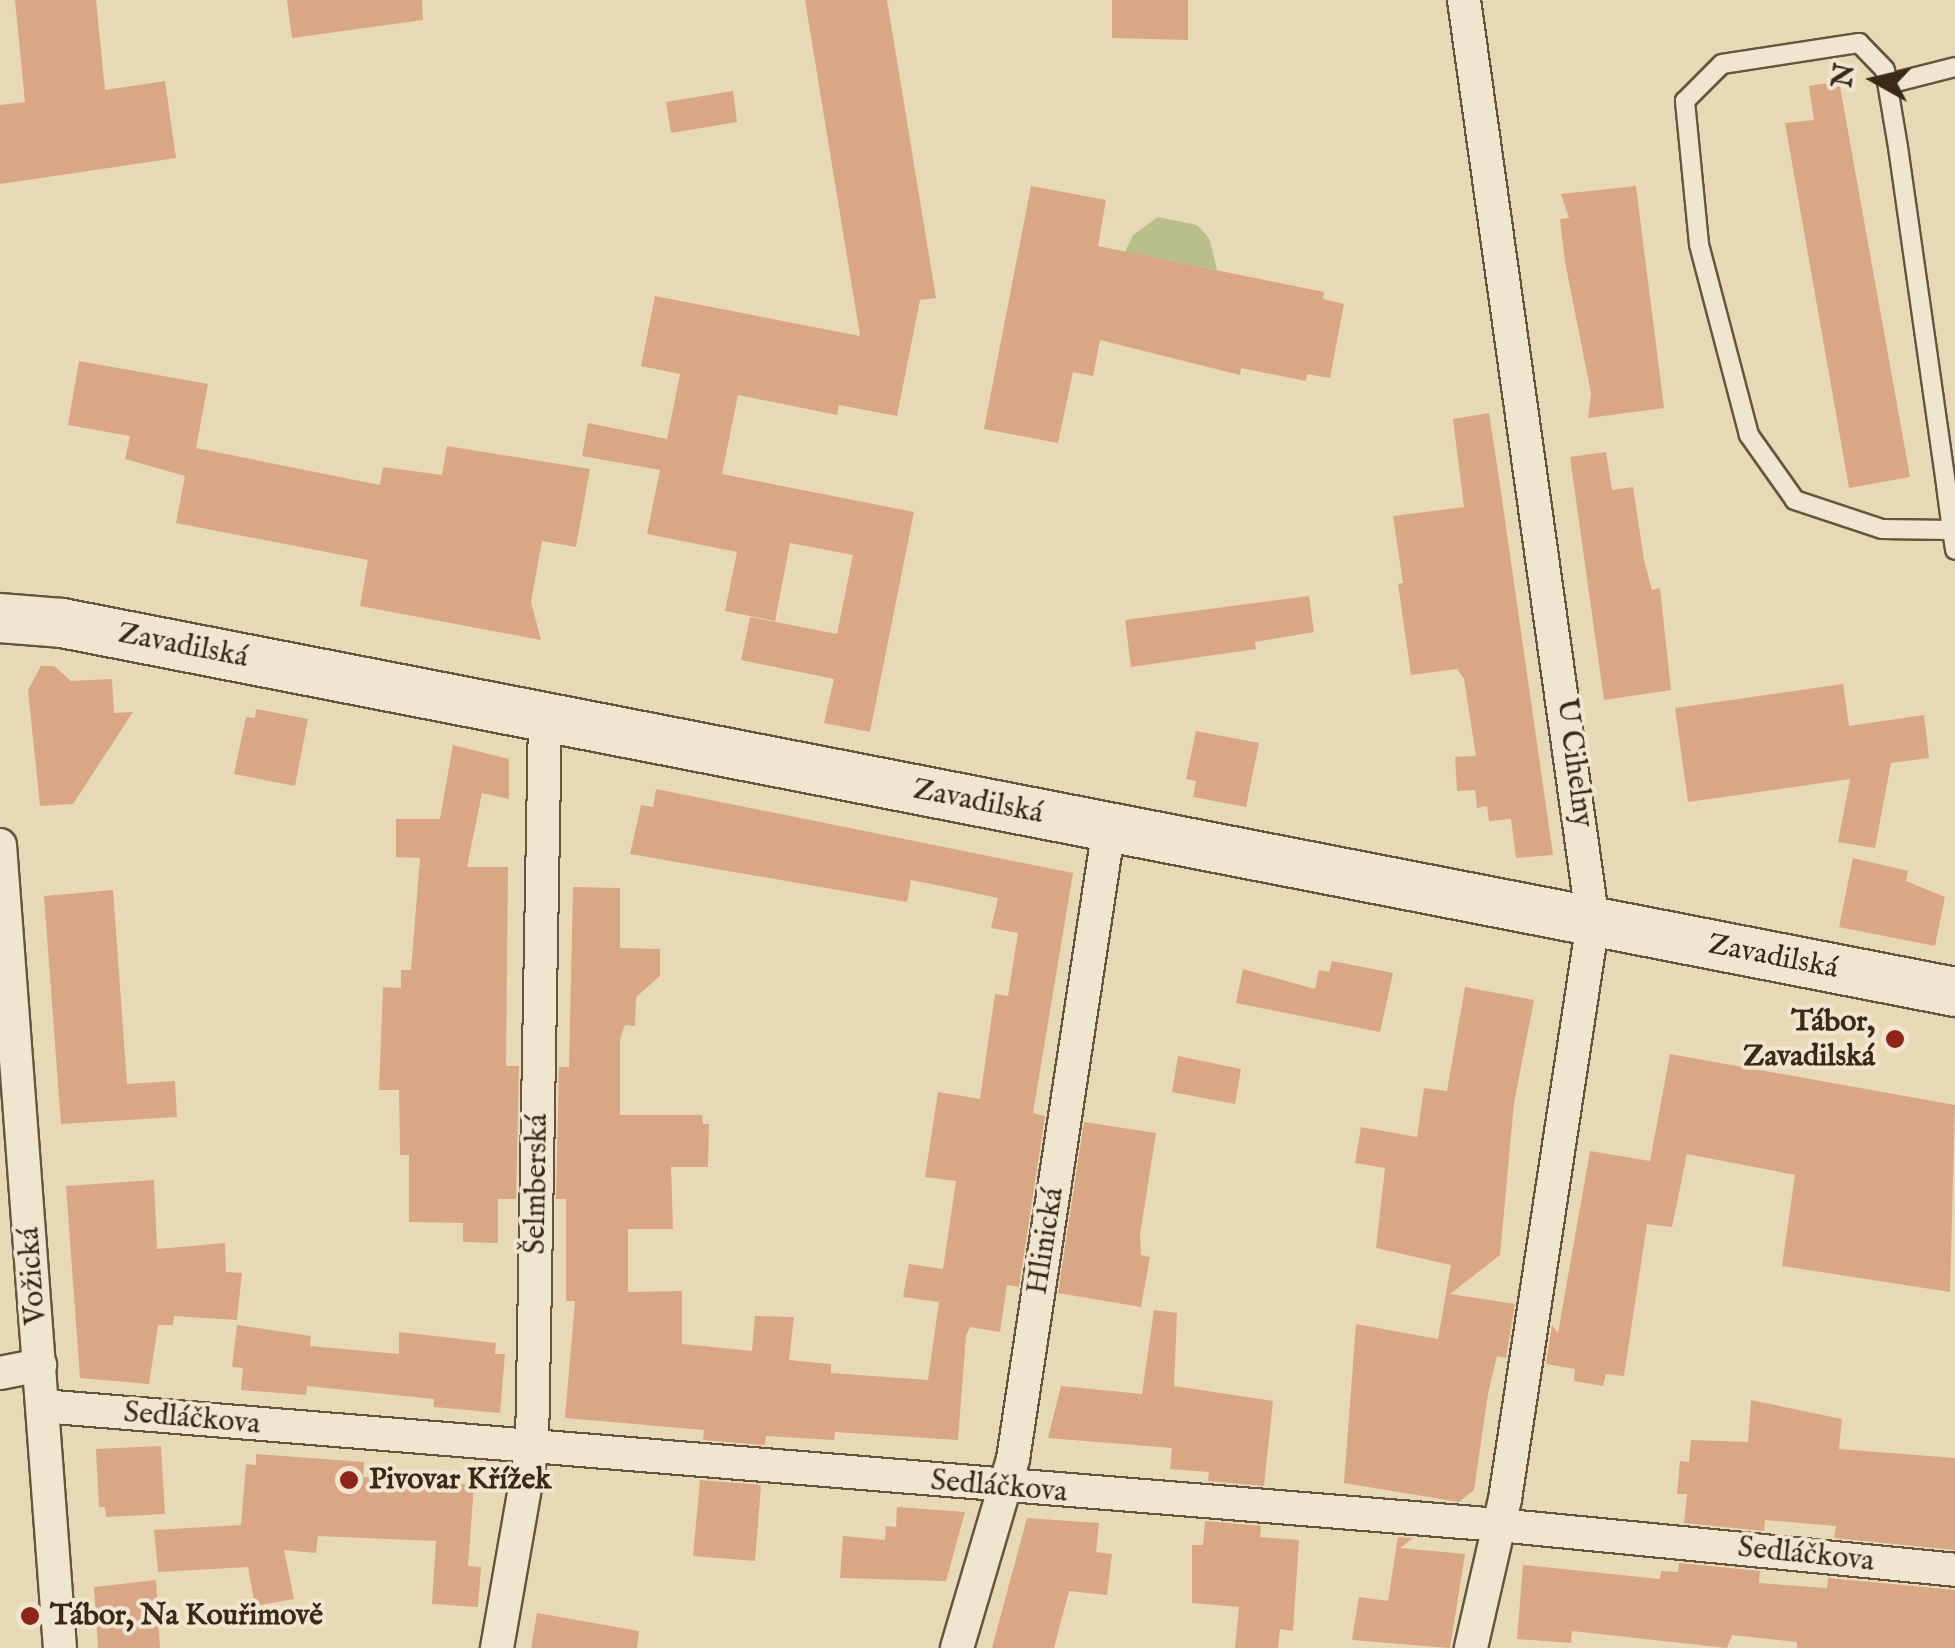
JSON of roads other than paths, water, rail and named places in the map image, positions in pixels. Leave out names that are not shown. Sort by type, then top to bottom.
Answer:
[{"type":"main road","name":"Zavadilská","points":[[0,618],[44,619],[1955,992]]},
{"type":"street","name":"U Cihelny","points":[[1464,0],[1594,922],[1498,1526],[1472,1648]]},
{"type":"street","name":"Šelmberská","points":[[497,1648],[532,1447],[545,717]]},
{"type":"street","name":"Hlinická","points":[[957,1648],[1013,1459],[1109,827]]},
{"type":"street","name":"Vožická","points":[[0,845],[60,1648]]},
{"type":"street","points":[[0,1373],[40,1365]]},
{"type":"street","name":"Sedláčkova","points":[[42,1406],[1498,1526],[1955,1570]]},
{"type":"lane","points":[[1954,530],[1882,529],[1794,500],[1749,435],[1699,244],[1685,102],[1722,64],[1859,43],[1886,70],[1954,530],[1955,550]]},
{"type":"lane","points":[[1888,84],[1955,67]]},
{"type":"place","name":"Tábor, Zavadilská","points":[[1895,1039]]},
{"type":"place","name":"Pivovar Křížek","points":[[349,1480]]},
{"type":"place","name":"Tábor, Na Kouřimově","points":[[30,1616]]}]
